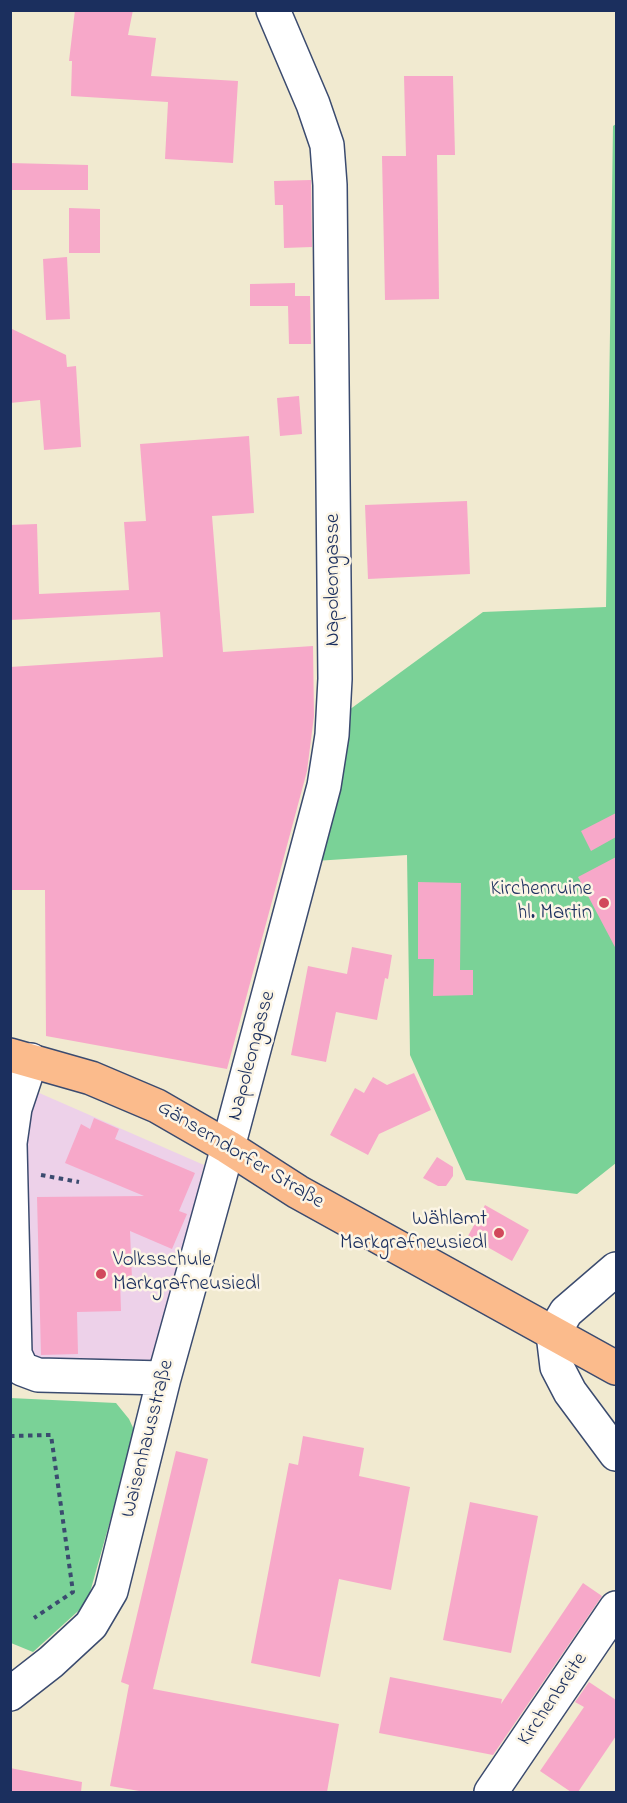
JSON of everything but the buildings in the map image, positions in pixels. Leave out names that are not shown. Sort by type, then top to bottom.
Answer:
[{"type":"main road","name":"Gänserndorfer Straße","points":[[21,1058],[91,1078],[123,1090],[191,1124],[298,1192],[616,1368]]},
{"type":"street","name":"Napoleongasse","points":[[228,1147],[324,786],[332,735],[335,679],[330,184],[327,146],[313,104],[271,11]]},
{"type":"street","points":[[21,1058],[10,1144],[15,1354],[22,1369],[38,1375],[164,1378]]},
{"type":"street","name":"Waisenhausstraße","points":[[10,1694],[51,1662],[91,1625],[111,1591],[164,1378],[228,1147]]},
{"type":"street","points":[[616,1269],[566,1312],[554,1334],[556,1367],[570,1392],[616,1454]]},
{"type":"street","name":"Kirchenbreite","points":[[491,1792],[616,1608]]},
{"type":"path","points":[[11,1169],[79,1182]]},
{"type":"path","points":[[10,1436],[51,1435],[73,1592],[34,1618]]},
{"type":"shaded area","name":"Volksschule Markgrafneusiedl","points":[[37,1092],[204,1165],[157,1358],[149,1364],[33,1358],[28,1350],[26,1126]]},
{"type":"green space","points":[[616,124],[616,1163],[577,1194],[466,1180],[410,1055],[407,855],[315,861],[349,710],[483,612],[606,607],[613,126]]},
{"type":"green space","points":[[10,1398],[116,1403],[129,1419],[135,1432],[87,1603],[33,1652],[11,1643]]},
{"type":"place","name":"Kirchenruine hl. Martin","points":[[604,903]]},
{"type":"place","name":"Wählamt Markgrafneusiedl","points":[[499,1233]]},
{"type":"place","name":"Volksschule Markgrafneusiedl","points":[[101,1274]]}]
